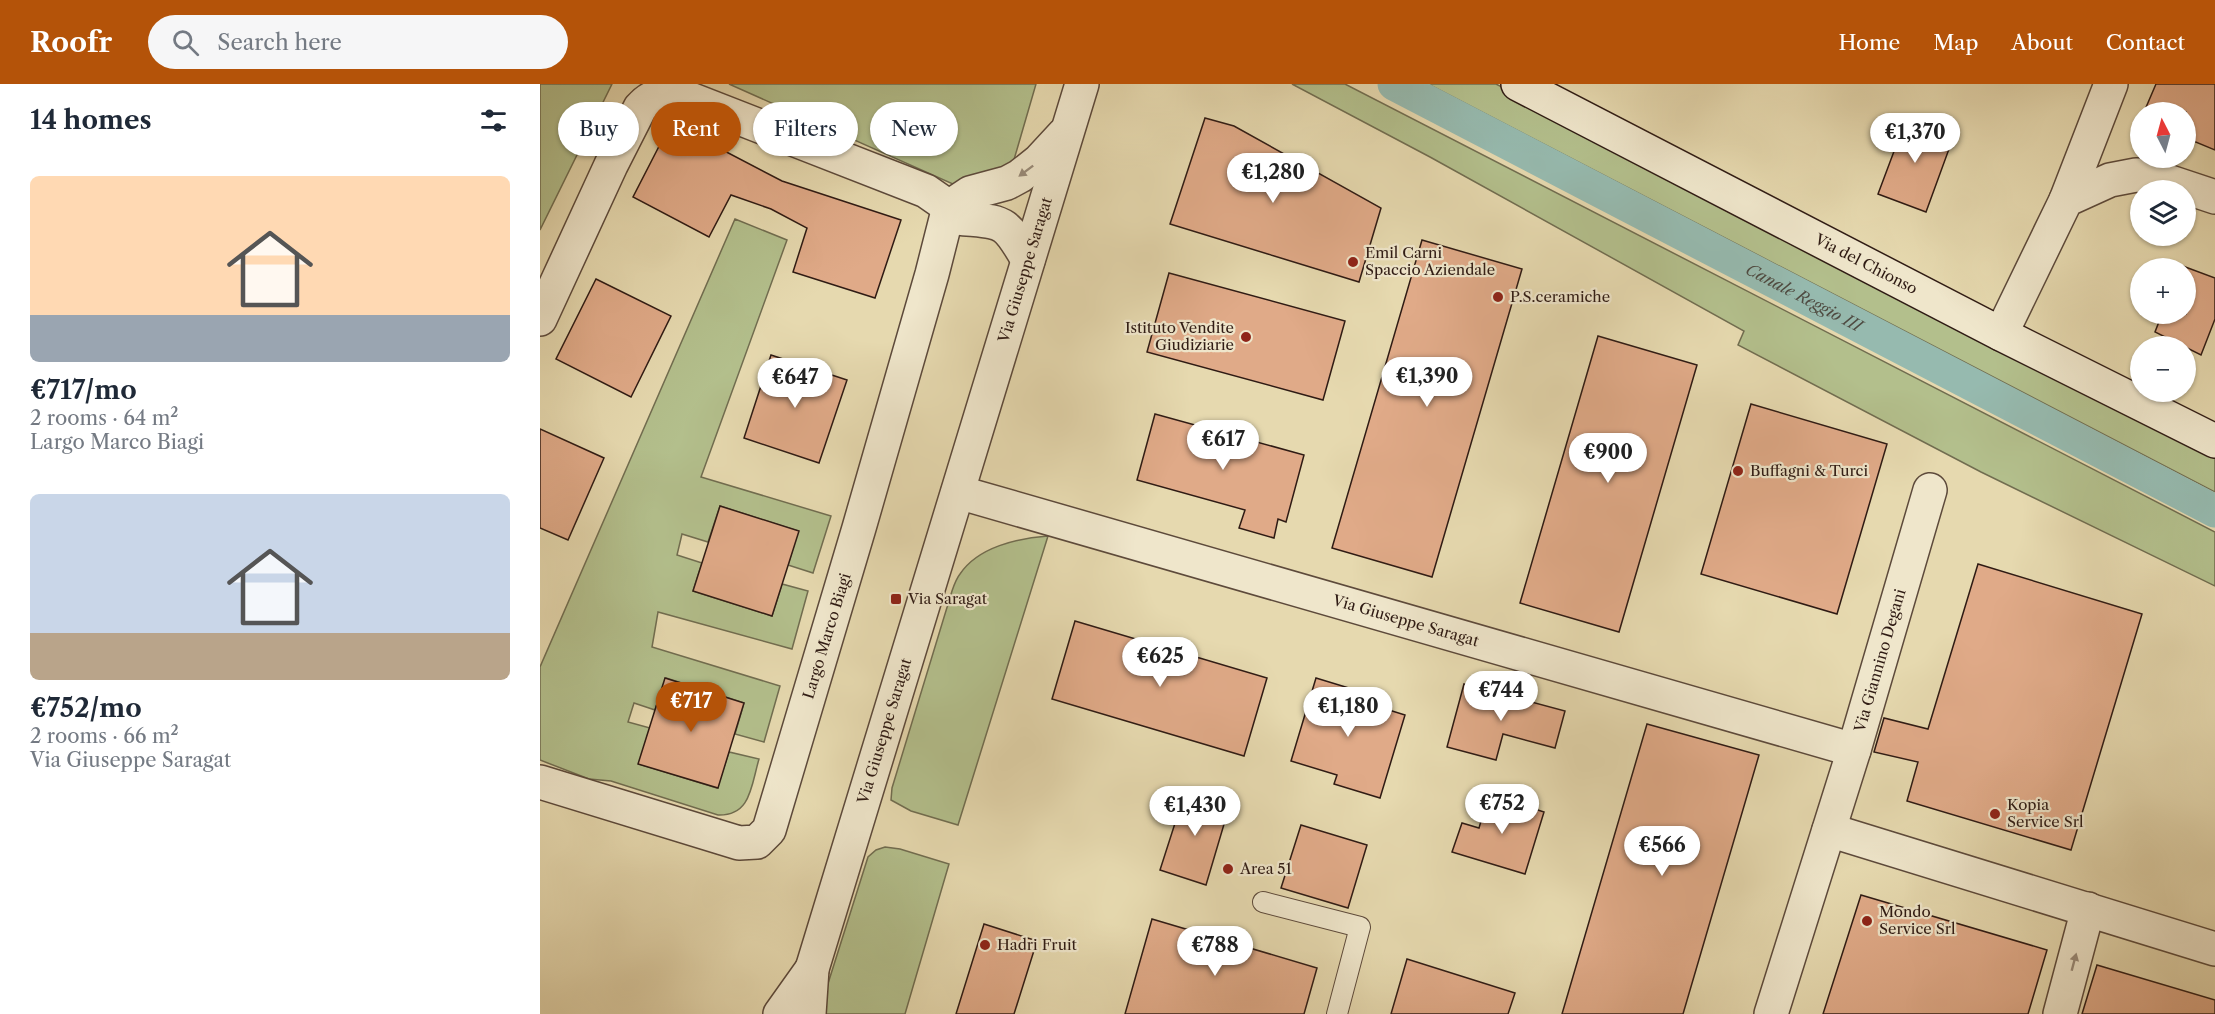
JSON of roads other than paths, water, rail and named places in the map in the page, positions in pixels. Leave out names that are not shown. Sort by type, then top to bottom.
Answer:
[{"type":"street","name":"Via Giuseppe Saragat","points":[[809,1014],[812,969],[1082,84]]},
{"type":"street","name":"Via del Chionso","points":[[1518,84],[2001,334],[2215,441]]},
{"type":"street","points":[[2001,334],[2066,200],[2111,84]]},
{"type":"street","points":[[540,319],[640,108],[646,101],[666,93],[691,99],[926,191],[949,207],[958,218],[997,223],[1006,227],[1012,232],[1028,260]]},
{"type":"street","points":[[949,207],[970,193],[1007,183],[1020,176],[1039,161],[1068,130]]},
{"type":"street","points":[[2066,200],[2110,180],[2136,175],[2155,177],[2215,197]]},
{"type":"street","name":"Largo Marco Biagi","points":[[540,782],[739,843],[758,842],[769,830],[859,528],[949,207]]},
{"type":"street","name":"Via Giannino Degani","points":[[1771,1014],[1854,750],[1930,490]]},
{"type":"street","name":"Via Giuseppe Saragat","points":[[958,492],[1854,750]]},
{"type":"street","points":[[1829,830],[2215,948]]},
{"type":"street","points":[[2060,1014],[2088,909]]},
{"type":"street","name":"Via Giuseppe Saragat","points":[[780,1014],[812,969]]},
{"type":"lane","points":[[1263,902],[1360,927],[1337,1014]]},
{"type":"waterway","name":"Canale Reggio III","points":[[1394,84],[2215,511]]},
{"type":"place","name":"Emil Carni Spaccio Aziendale","points":[[1353,262]]},
{"type":"place","name":"P.S.ceramiche","points":[[1498,297]]},
{"type":"place","name":"Istituto Vendite Giudiziarie","points":[[1246,337]]},
{"type":"place","name":"Buffagni & Turci","points":[[1738,471]]},
{"type":"place","name":"Via Saragat","points":[[896,599]]},
{"type":"place","name":"Kopia Service Srl","points":[[1995,814]]},
{"type":"place","name":"Area 51","points":[[1228,869]]},
{"type":"place","name":"Mondo Service Srl","points":[[1867,921]]},
{"type":"place","name":"Hadri Fruit","points":[[985,945]]}]
